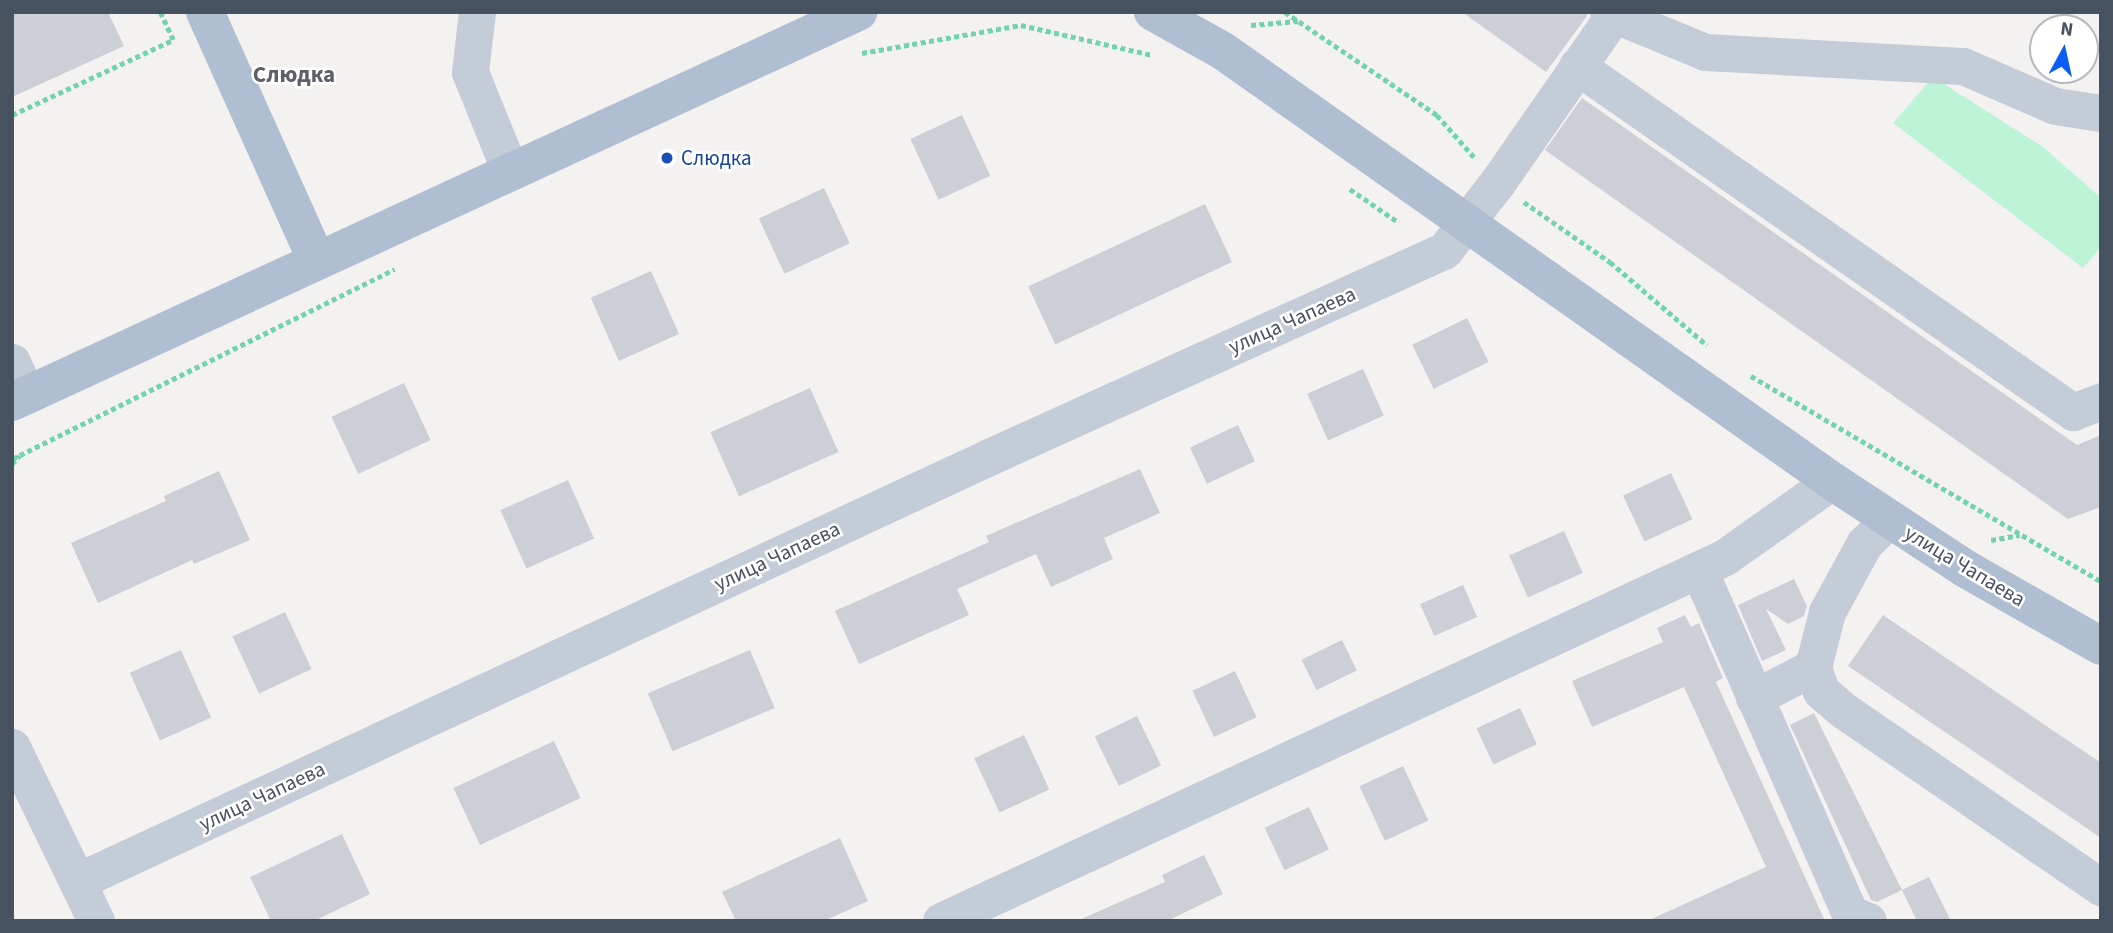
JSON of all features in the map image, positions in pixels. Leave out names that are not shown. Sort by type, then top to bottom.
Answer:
[{"type":"main road","points":[[205,12],[317,261]]},
{"type":"main road","points":[[17,387],[317,261],[858,12]]},
{"type":"main road","name":"улица Чапаева","points":[[1153,12],[1223,51],[1455,237],[1966,569],[2101,646]]},
{"type":"street","points":[[477,12],[470,72],[510,171]]},
{"type":"street","points":[[1455,237],[1497,183],[1610,14],[1705,52],[1963,66],[2054,106],[2101,113]]},
{"type":"street","points":[[1577,66],[2073,412],[2101,401]]},
{"type":"street","name":"улица Чапаева","points":[[78,881],[977,463],[1455,237]]},
{"type":"street","points":[[941,921],[1699,570],[1725,557],[1832,481]]},
{"type":"street","points":[[1889,519],[1864,544],[1827,612],[1813,667],[1821,691],[1843,710],[2101,887]]},
{"type":"street","points":[[1699,570],[1855,919]]},
{"type":"street","points":[[1754,698],[1813,667]]},
{"type":"street","points":[[12,747],[96,921]]},
{"type":"path","points":[[12,115],[173,40],[160,12]]},
{"type":"path","points":[[1285,12],[1437,115],[1497,183],[1610,262],[1716,353]]},
{"type":"path","points":[[1246,26],[1300,21]]},
{"type":"path","points":[[858,55],[1021,25],[1151,54],[1163,61]]},
{"type":"path","points":[[1347,187],[1455,237]]},
{"type":"path","points":[[12,459],[400,266]]},
{"type":"path","points":[[1738,369],[2101,581]]},
{"type":"path","points":[[12,464],[22,453]]},
{"type":"path","points":[[1992,540],[2020,535]]},
{"type":"green space","points":[[1933,77],[2043,147],[2101,198],[2101,247],[2083,268],[1893,123]]},
{"type":"building","points":[[12,12],[108,12],[124,46],[12,97]]},
{"type":"building","points":[[1462,12],[1587,12],[1587,16],[1546,72]]},
{"type":"building","points":[[1582,98],[2077,445],[2101,435],[2101,507],[2068,519],[1545,150]]},
{"type":"building","points":[[962,115],[990,176],[939,200],[910,139]]},
{"type":"building","points":[[824,188],[850,243],[785,274],[759,218]]},
{"type":"building","points":[[1205,204],[1232,262],[1055,344],[1028,286]]},
{"type":"building","points":[[651,271],[679,334],[619,361],[591,298]]},
{"type":"building","points":[[1467,318],[1488,362],[1434,389],[1412,345]]},
{"type":"building","points":[[1363,369],[1384,416],[1328,440],[1307,394]]},
{"type":"building","points":[[404,383],[431,440],[358,474],[331,417]]},
{"type":"building","points":[[810,388],[838,452],[739,496],[710,432]]},
{"type":"building","points":[[1238,425],[1255,461],[1207,484],[1190,447]]},
{"type":"building","points":[[1140,469],[1160,513],[1104,538],[1113,559],[1051,587],[1036,554],[957,589],[969,615],[859,664],[835,611],[989,542],[986,536]]},
{"type":"building","points":[[219,471],[250,540],[194,564],[192,560],[98,603],[71,543],[166,501],[164,496]]},
{"type":"building","points":[[1671,473],[1693,519],[1645,542],[1623,495]]},
{"type":"building","points":[[568,480],[594,538],[526,569],[500,510]]},
{"type":"building","points":[[1564,531],[1583,573],[1528,597],[1509,555]]},
{"type":"building","points":[[1794,579],[1807,606],[1804,616],[1788,624],[1766,609],[1786,650],[1762,661],[1738,605]]},
{"type":"building","points":[[1463,585],[1477,617],[1434,636],[1420,604]]},
{"type":"building","points":[[285,612],[312,669],[259,694],[232,637]]},
{"type":"building","points":[[1685,615],[1691,627],[1699,623],[1723,678],[1716,682],[1825,921],[1647,921],[1766,867],[1684,687],[1592,727],[1572,681],[1663,642],[1657,628]]},
{"type":"building","points":[[1883,615],[2101,763],[2101,838],[1848,666]]},
{"type":"building","points":[[1342,640],[1357,671],[1316,690],[1302,660]]},
{"type":"building","points":[[181,650],[211,718],[160,740],[130,673]]},
{"type":"building","points":[[750,650],[775,708],[672,751],[648,693]]},
{"type":"building","points":[[1235,671],[1257,717],[1214,737],[1192,691]]},
{"type":"building","points":[[1520,708],[1537,744],[1493,765],[1476,728]]},
{"type":"building","points":[[1814,713],[1902,890],[1877,902],[1871,900],[1790,725]]},
{"type":"building","points":[[1137,716],[1161,765],[1119,786],[1095,737]]},
{"type":"building","points":[[1024,735],[1049,789],[1000,813],[974,758]]},
{"type":"building","points":[[554,741],[581,798],[480,845],[453,788]]},
{"type":"building","points":[[1403,766],[1428,820],[1385,841],[1359,786]]},
{"type":"building","points":[[1309,807],[1329,850],[1284,870],[1265,828]]},
{"type":"building","points":[[342,834],[370,894],[314,921],[271,921],[250,877]]},
{"type":"building","points":[[840,838],[868,901],[824,921],[736,921],[722,892]]},
{"type":"building","points":[[1204,855],[1223,894],[1167,921],[1077,921],[1165,882],[1162,875]]},
{"type":"building","points":[[1929,877],[1951,921],[1917,921],[1902,890]]},
{"type":"place","name":"Слюдка","points":[[667,158]]},
{"type":"district","name":"Слюдка","points":[[294,75]]}]
